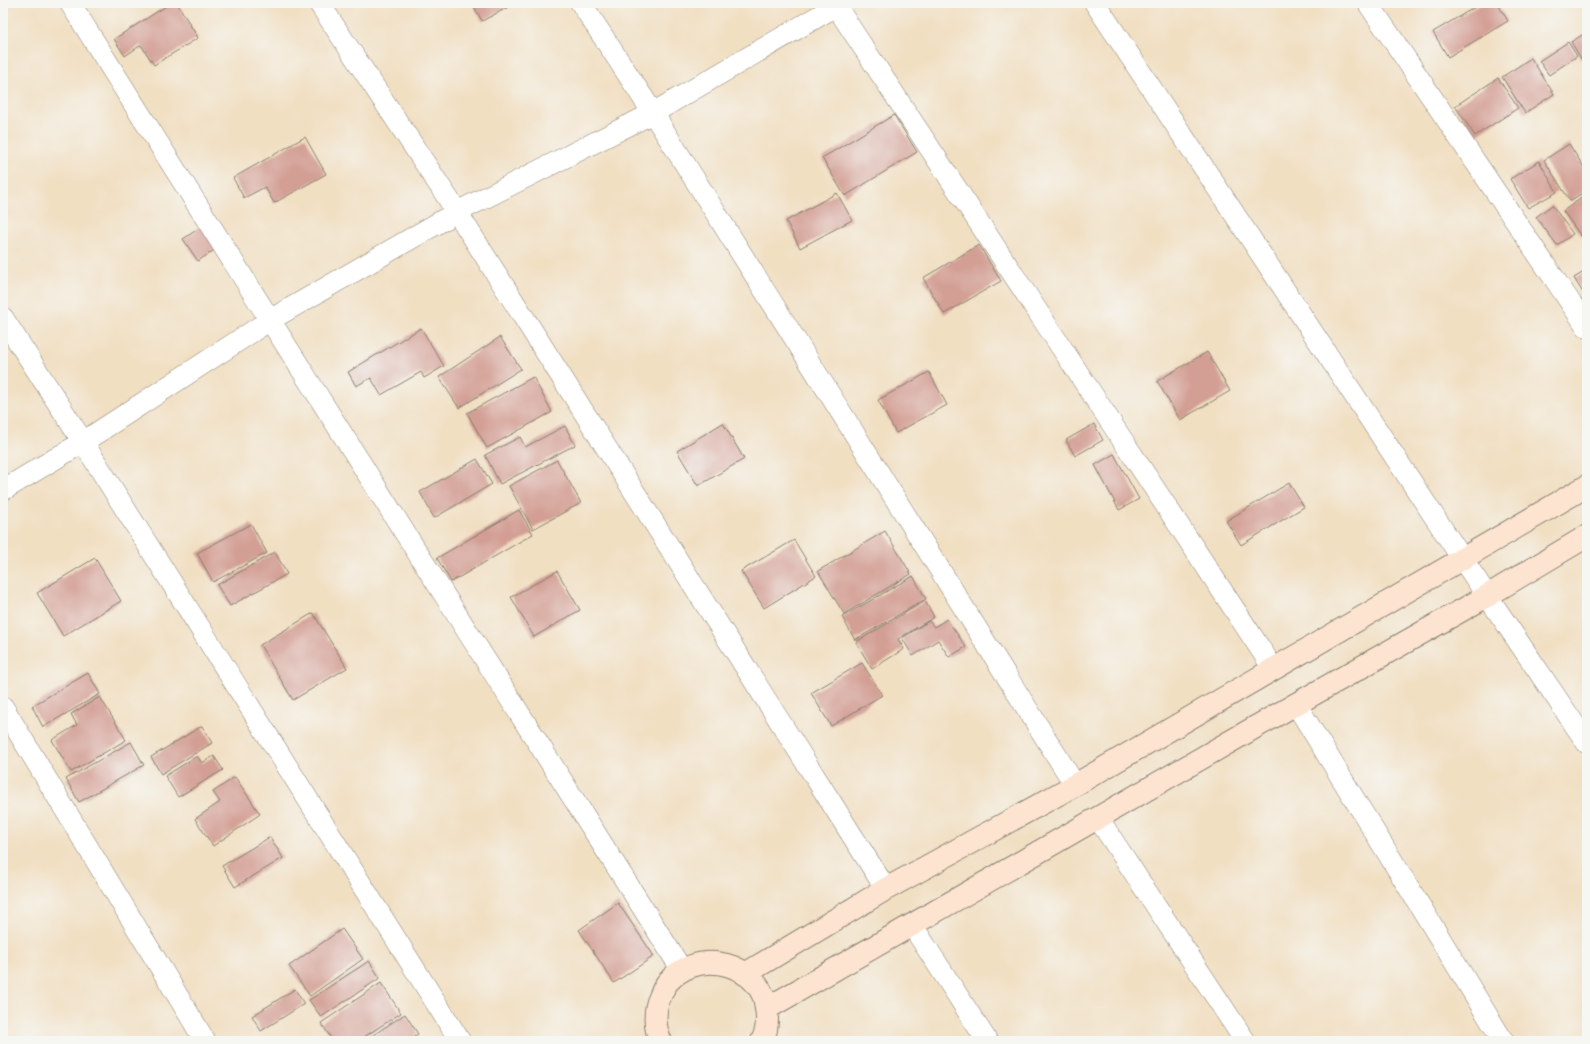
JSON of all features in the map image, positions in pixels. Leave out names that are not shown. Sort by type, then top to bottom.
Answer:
[{"type":"street","points":[[70,3],[682,970]]},
{"type":"street","points":[[319,3],[457,212],[886,889]]},
{"type":"street","points":[[581,3],[653,113],[1074,785]]},
{"type":"street","points":[[1095,3],[1463,560],[1587,743]]},
{"type":"street","points":[[1368,3],[1587,327]]},
{"type":"street","points":[[3,490],[84,442],[270,320],[457,212],[653,113],[837,4],[1273,668]]},
{"type":"street","points":[[3,318],[84,442],[460,1041]]},
{"type":"street","points":[[745,974],[886,889],[1074,785],[1273,668],[1463,560],[1587,486]]},
{"type":"street","points":[[766,1009],[1296,704],[1488,596],[1587,536]]},
{"type":"street","points":[[1296,704],[1503,1041]]},
{"type":"street","points":[[3,707],[205,1041]]},
{"type":"street","points":[[1098,818],[1245,1041]]},
{"type":"street","points":[[912,925],[987,1041]]},
{"type":"street","points":[[653,1038],[658,1001],[667,984],[682,970],[700,963],[719,962],[738,968],[753,980],[764,997],[768,1016],[765,1035],[762,1041]]},
{"type":"building","points":[[171,3],[177,3],[198,38],[154,65],[141,45],[125,56],[114,39]]},
{"type":"building","points":[[472,3],[516,3],[482,21]]},
{"type":"building","points":[[1482,3],[1497,3],[1508,21],[1448,57],[1433,32]]},
{"type":"building","points":[[1587,32],[1587,57],[1582,60],[1571,42]]},
{"type":"building","points":[[1568,42],[1577,56],[1549,75],[1539,61]]},
{"type":"building","points":[[1531,58],[1554,94],[1525,113],[1502,77]]},
{"type":"building","points":[[1498,78],[1518,108],[1475,136],[1455,106]]},
{"type":"building","points":[[894,115],[917,152],[845,196],[822,158]]},
{"type":"building","points":[[305,137],[326,174],[274,203],[265,187],[244,198],[233,178]]},
{"type":"building","points":[[1569,144],[1587,172],[1587,190],[1570,201],[1544,160]]},
{"type":"building","points":[[1539,161],[1557,192],[1528,208],[1510,179]]},
{"type":"building","points":[[837,193],[852,220],[800,248],[786,221]]},
{"type":"building","points":[[1587,194],[1587,232],[1581,236],[1563,211]]},
{"type":"building","points":[[1552,205],[1573,234],[1557,245],[1536,217]]},
{"type":"building","points":[[204,225],[219,247],[198,261],[183,239]]},
{"type":"building","points":[[979,245],[1001,281],[944,314],[923,278]]},
{"type":"building","points":[[1587,270],[1587,299],[1574,278]]},
{"type":"building","points":[[421,328],[444,366],[424,378],[421,372],[381,395],[371,378],[356,386],[348,372]]},
{"type":"building","points":[[500,337],[521,369],[459,408],[439,377]]},
{"type":"building","points":[[1207,352],[1230,391],[1180,420],[1157,381]]},
{"type":"building","points":[[929,372],[947,405],[896,433],[878,400]]},
{"type":"building","points":[[533,377],[552,412],[487,448],[467,413]]},
{"type":"building","points":[[723,423],[744,459],[698,486],[677,451]]},
{"type":"building","points":[[1094,424],[1103,440],[1075,456],[1066,440]]},
{"type":"building","points":[[565,426],[575,445],[500,484],[485,455],[520,437],[525,447]]},
{"type":"building","points":[[1114,454],[1139,499],[1119,510],[1095,465]]},
{"type":"building","points":[[477,459],[492,484],[434,518],[420,492]]},
{"type":"building","points":[[557,460],[581,503],[533,529],[509,486]]},
{"type":"building","points":[[1289,483],[1304,507],[1241,545],[1226,521]]},
{"type":"building","points":[[519,510],[533,534],[451,582],[437,558]]},
{"type":"building","points":[[251,524],[267,553],[213,582],[197,553]]},
{"type":"building","points":[[885,531],[911,574],[844,614],[818,571]]},
{"type":"building","points":[[794,540],[816,576],[764,608],[741,571]]},
{"type":"building","points":[[275,552],[287,574],[230,606],[217,585]]},
{"type":"building","points":[[95,558],[121,601],[63,636],[37,593]]},
{"type":"building","points":[[557,571],[580,610],[534,637],[511,597]]},
{"type":"building","points":[[913,576],[926,599],[855,640],[842,617]]},
{"type":"building","points":[[925,601],[934,617],[898,639],[904,649],[872,669],[856,642]]},
{"type":"building","points":[[313,613],[347,668],[293,700],[260,645]]},
{"type":"building","points":[[947,619],[966,647],[949,657],[938,640],[913,656],[902,638],[929,621],[934,627]]},
{"type":"building","points":[[862,663],[882,695],[831,726],[811,693]]},
{"type":"building","points":[[88,673],[100,694],[43,727],[32,706]]},
{"type":"building","points":[[100,697],[126,740],[71,772],[52,740],[77,725],[71,714]]},
{"type":"building","points":[[202,726],[212,743],[161,774],[151,757]]},
{"type":"building","points":[[131,742],[144,765],[79,802],[66,779]]},
{"type":"building","points":[[197,756],[202,763],[214,756],[223,770],[178,797],[165,776]]},
{"type":"building","points":[[235,777],[260,814],[213,846],[195,819],[220,802],[213,792]]},
{"type":"building","points":[[270,837],[283,858],[235,887],[222,866]]},
{"type":"building","points":[[618,903],[654,956],[614,983],[579,930]]},
{"type":"building","points":[[342,929],[363,959],[310,996],[289,966]]},
{"type":"building","points":[[369,961],[380,978],[321,1017],[309,1000]]},
{"type":"building","points":[[381,983],[401,1013],[358,1041],[333,1041],[321,1023]]},
{"type":"building","points":[[295,989],[304,1004],[261,1031],[252,1016]]},
{"type":"building","points":[[405,1014],[418,1034],[408,1041],[364,1041]]}]
